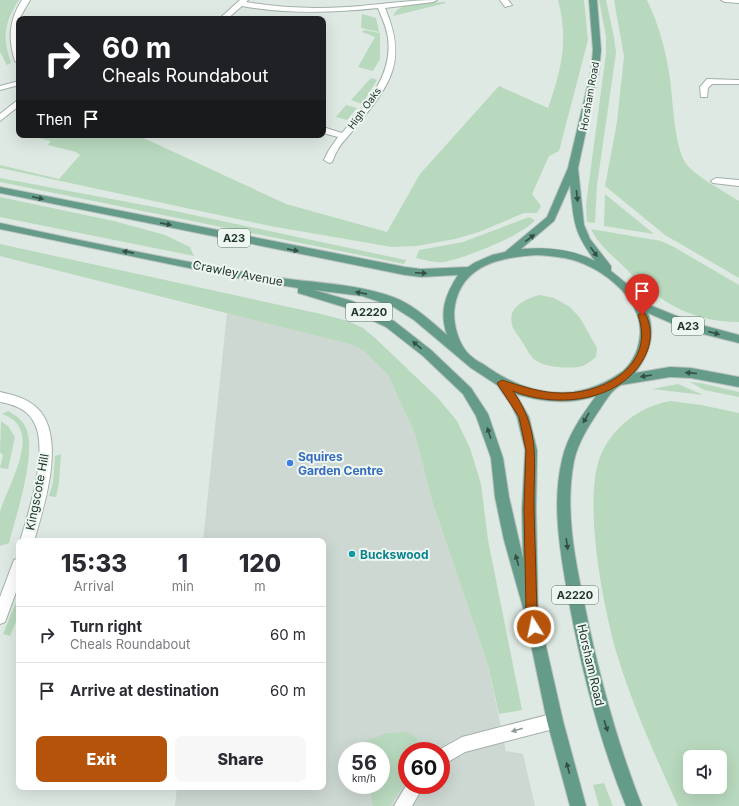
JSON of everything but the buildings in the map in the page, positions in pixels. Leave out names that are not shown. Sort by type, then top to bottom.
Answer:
[{"type":"main road","name":"Horsham Road","points":[[508,253],[542,228],[550,219],[573,168],[595,71],[596,34],[593,0]]},
{"type":"main road","name":"Horsham Road","points":[[573,168],[579,225],[586,240],[613,276]]},
{"type":"main road","name":"A23","points":[[0,190],[404,272],[421,273],[469,271]]},
{"type":"main road","name":"Crawley Avenue","points":[[0,226],[276,282],[355,291],[390,300],[407,308],[487,374],[502,383]]},
{"type":"main road","points":[[461,352],[451,330],[448,314],[453,293],[458,283],[469,271],[487,260],[508,253],[531,251],[555,252],[582,260],[613,276],[631,294],[639,305]]},
{"type":"main road","name":"A2220","points":[[276,282],[348,304],[390,324],[427,353],[467,391],[482,414],[497,458],[502,497],[511,540],[531,611],[555,720],[578,806]]},
{"type":"main road","name":"Horsham Road","points":[[634,806],[593,684],[573,586],[565,535],[565,495],[568,461],[577,436],[587,416],[615,383],[637,364],[646,345],[646,325],[639,305]]},
{"type":"main road","name":"A23","points":[[639,305],[691,327],[739,339]]},
{"type":"main road","points":[[502,383],[520,390],[560,397],[580,396],[615,383],[677,372],[691,372],[739,382]]},
{"type":"main road","name":"A2220","points":[[502,383],[516,402],[523,417],[531,450],[529,508],[531,611]]},
{"type":"street","points":[[18,16],[26,0]]},
{"type":"street","points":[[227,16],[243,2],[264,8],[314,11],[433,0]]},
{"type":"street","points":[[726,0],[739,1]]},
{"type":"street","name":"High Oaks","points":[[329,160],[333,150],[343,136],[380,89],[388,72],[392,55],[392,39],[389,24],[381,6]]},
{"type":"street","points":[[16,19],[12,34],[16,53]]},
{"type":"street","points":[[704,95],[704,87],[710,81],[739,82]]},
{"type":"street","points":[[0,88],[16,84]]},
{"type":"street","points":[[0,118],[16,105]]},
{"type":"street","points":[[326,131],[343,136]]},
{"type":"street","points":[[716,181],[739,183]]},
{"type":"street","name":"Kingscote Hill","points":[[0,397],[26,405],[38,416],[44,432],[45,451],[39,490],[27,538]]},
{"type":"street","points":[[0,617],[16,573]]},
{"type":"street","points":[[450,752],[462,745],[555,720]]},
{"type":"street","points":[[402,806],[410,794]]},
{"type":"shaded area","points":[[227,313],[353,345],[365,352],[388,375],[415,434],[432,501],[488,665],[506,751],[523,754],[535,806],[175,806],[177,790],[326,790],[326,538],[203,538]]},
{"type":"green space","points":[[0,0],[19,0],[10,16],[6,30],[6,45],[11,63],[7,65],[0,52]]},
{"type":"green space","points":[[558,0],[584,0],[588,40],[559,151],[549,156],[532,194],[541,206],[537,213],[524,213],[479,232],[455,239],[417,246],[392,247],[270,226],[0,168],[0,165],[59,179],[80,155],[76,152],[48,145],[51,141],[38,138],[143,138],[286,204],[387,232],[420,174],[499,86],[548,108],[557,81],[562,55],[563,29]]},
{"type":"green space","points":[[599,0],[606,0],[616,53],[597,185],[595,223],[587,222],[586,205],[606,53],[606,37]]},
{"type":"green space","points":[[614,0],[647,0],[664,48],[670,79],[674,122],[681,154],[685,162],[694,172],[739,201],[739,278],[665,235],[605,186],[617,122],[624,56]]},
{"type":"green space","points":[[416,3],[446,3],[393,16],[402,7],[408,5]]},
{"type":"green space","points":[[362,14],[376,18],[379,32],[361,28]]},
{"type":"green space","points":[[364,30],[380,33],[380,59],[373,71],[358,67],[375,37],[362,32]]},
{"type":"green space","points":[[371,78],[377,80],[362,104],[351,100]]},
{"type":"green space","points":[[346,105],[357,108],[347,120],[336,117]]},
{"type":"green space","points":[[0,178],[170,210],[406,260],[404,264],[0,182]]},
{"type":"green space","points":[[605,194],[654,234],[604,226]]},
{"type":"green space","points":[[0,197],[114,221],[165,235],[190,247],[194,256],[0,217]]},
{"type":"green space","points":[[529,217],[535,220],[518,233],[479,251],[444,262],[434,262],[416,258],[419,250],[463,242]]},
{"type":"green space","points":[[591,229],[661,241],[739,285],[739,322],[703,318],[687,313],[673,306],[645,287],[632,275],[607,251],[596,238]]},
{"type":"green space","points":[[0,244],[321,314],[348,321],[363,328],[374,337],[437,397],[457,421],[470,448],[481,484],[488,540],[522,710],[499,714],[488,665],[432,501],[415,434],[388,375],[365,352],[353,345],[0,256]]},
{"type":"green space","points":[[540,295],[554,298],[570,307],[580,318],[597,348],[596,357],[583,366],[565,368],[545,365],[533,358],[513,329],[511,318],[512,313],[519,304],[529,298]]},
{"type":"green space","points":[[690,382],[701,383],[739,392],[739,397],[704,390]]},
{"type":"green space","points":[[678,384],[703,395],[652,389]]},
{"type":"green space","points":[[670,401],[701,405],[739,413],[739,806],[678,806],[644,730],[622,671],[611,632],[601,581],[594,526],[595,476],[600,457],[612,436],[637,413]]},
{"type":"green space","points":[[8,411],[25,425],[29,439],[29,453],[24,485],[9,543],[0,546],[0,512],[17,469],[22,446],[22,436],[18,425],[12,419],[2,414]]},
{"type":"green space","points":[[1,421],[8,426],[15,437],[8,469],[0,468],[3,455],[0,452]]},
{"type":"green space","points":[[61,454],[59,482],[56,497],[49,496],[53,483],[55,456]]},
{"type":"green space","points":[[16,602],[16,621],[10,636],[3,634]]},
{"type":"green space","points":[[408,732],[417,738],[418,742],[398,742],[398,793],[389,806],[373,806],[371,794],[390,794],[390,742],[364,742],[387,733]]},
{"type":"green space","points":[[604,783],[613,806],[599,806],[593,785]]},
{"type":"place","name":"Squires Garden Centre","points":[[290,463]]},
{"type":"place","name":"Buckswood","points":[[352,554]]},
{"type":"route","points":[[534,627],[531,611],[529,508],[532,474],[531,450],[523,417],[516,402],[502,383],[520,390],[540,395],[560,397],[580,396],[609,387],[621,380],[637,364],[646,345],[646,325],[642,315]]}]
